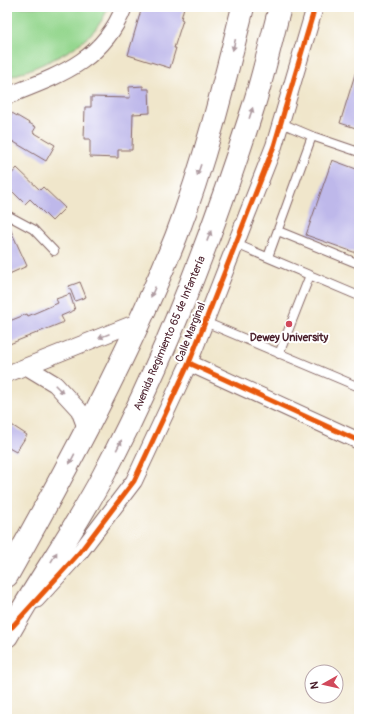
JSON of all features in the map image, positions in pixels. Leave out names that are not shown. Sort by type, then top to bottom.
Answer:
[{"type":"main road","points":[[7,576],[86,431],[140,321],[176,235],[207,145],[243,7]]},
{"type":"main road","name":"Avenida Regimiento 65 de Infantería","points":[[10,632],[103,478],[146,392],[184,304],[221,205],[248,124],[280,7]]},
{"type":"street","points":[[7,96],[63,74],[88,57],[108,36],[124,7]]},
{"type":"street","name":"Calle Marginal","points":[[10,632],[80,552],[134,481],[189,363],[274,146],[315,7]]},
{"type":"street","points":[[7,374],[140,321]]},
{"type":"street","points":[[189,363],[359,441]]},
{"type":"street","points":[[27,367],[55,384],[80,410],[86,431]]},
{"type":"lane","points":[[281,123],[312,136],[359,152]]},
{"type":"lane","points":[[268,257],[312,136]]},
{"type":"lane","points":[[7,215],[33,229],[54,251]]},
{"type":"lane","points":[[278,231],[359,264]]},
{"type":"lane","points":[[236,244],[359,296]]},
{"type":"lane","points":[[279,354],[310,275]]},
{"type":"lane","points":[[205,322],[359,387]]},
{"type":"green space","points":[[7,7],[108,7],[101,21],[92,33],[80,44],[66,53],[36,67],[7,78]]},
{"type":"building","points":[[142,7],[184,7],[181,19],[183,20],[174,48],[176,48],[170,68],[128,55]]},
{"type":"building","points":[[356,71],[359,72],[359,129],[340,123]]},
{"type":"building","points":[[143,86],[143,89],[149,89],[150,113],[133,114],[132,150],[118,150],[118,158],[90,157],[90,139],[84,139],[85,107],[91,107],[91,97],[130,98],[129,87]]},
{"type":"building","points":[[12,113],[36,127],[33,132],[55,145],[46,161],[7,138],[7,122]]},
{"type":"building","points":[[332,160],[359,170],[359,254],[306,235]]},
{"type":"building","points":[[17,168],[40,190],[43,187],[65,208],[52,221],[30,199],[25,204],[7,186],[7,179]]},
{"type":"building","points":[[7,222],[27,266],[7,275]]},
{"type":"building","points":[[80,282],[86,297],[75,301],[69,286]]},
{"type":"building","points":[[70,294],[75,310],[61,316],[64,322],[7,345],[7,322],[27,314],[28,316],[58,303],[56,299]]},
{"type":"building","points":[[7,422],[27,435],[16,452],[7,447]]},
{"type":"cycle path","points":[[12,627],[80,552],[134,481],[189,363],[274,146],[315,7]]},
{"type":"cycle path","points":[[189,363],[359,441]]},
{"type":"place","name":"Dewey University","points":[[289,324]]}]
